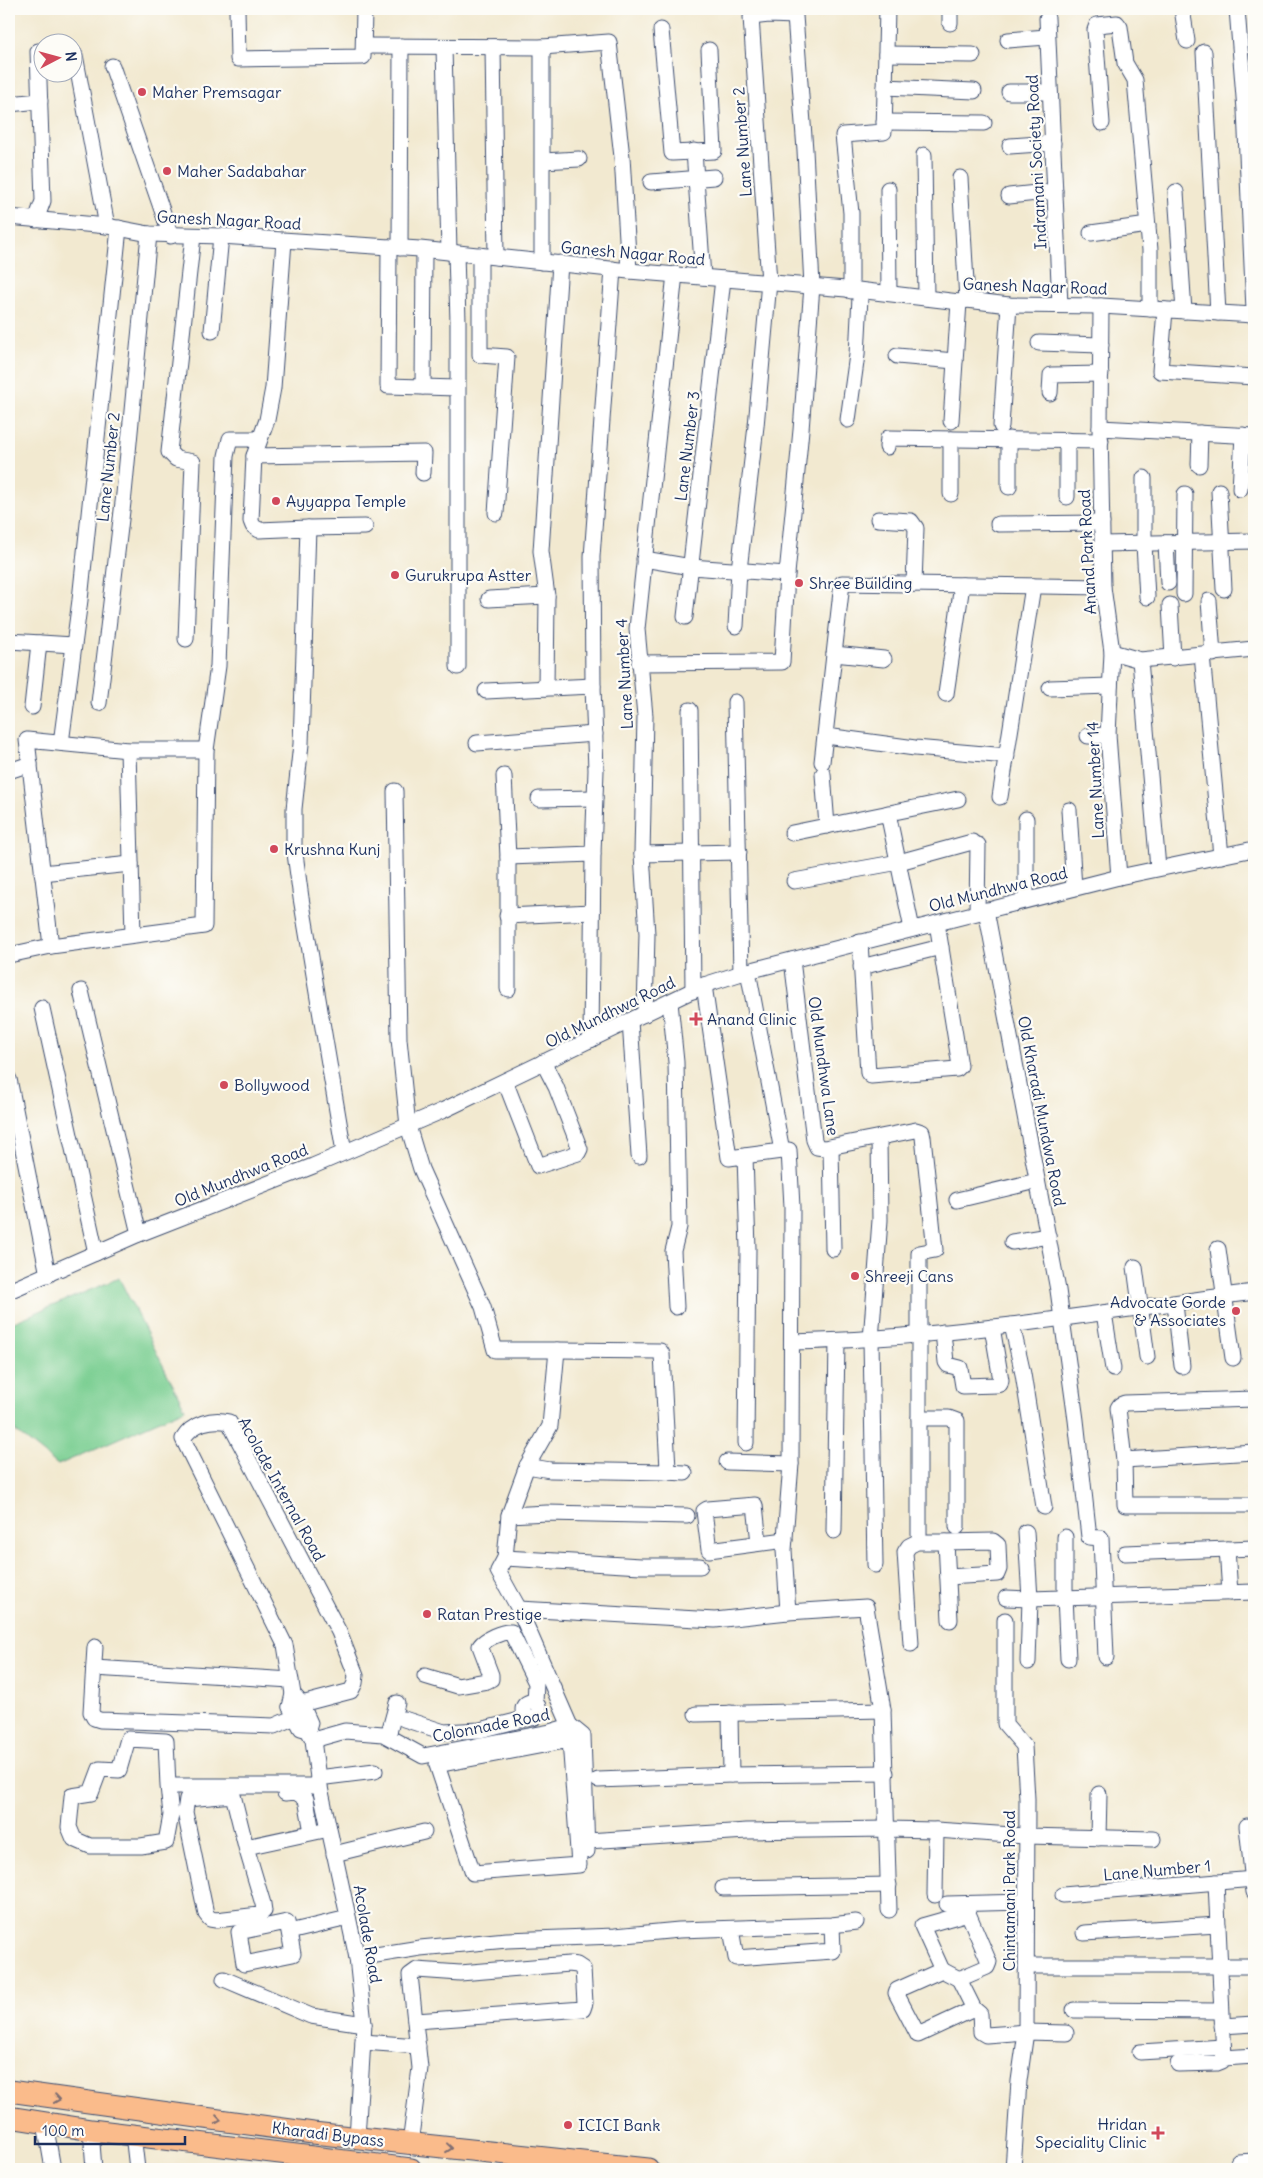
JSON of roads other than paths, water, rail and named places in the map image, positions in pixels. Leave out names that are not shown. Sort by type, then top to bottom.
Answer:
[{"type":"highway","name":"Kharadi Bypass","points":[[9,2091],[357,2138],[648,2169]]},
{"type":"highway","name":"Kharadi Bypass","points":[[9,2117],[91,2130],[411,2169]]},
{"type":"street","points":[[237,9],[238,59],[363,57],[364,9]]},
{"type":"street","points":[[848,420],[858,355],[860,297],[854,290],[851,213],[843,135],[884,132],[887,9]]},
{"type":"street","points":[[1182,9],[1187,41]]},
{"type":"street","points":[[1237,9],[1252,218],[1254,310]]},
{"type":"street","points":[[639,664],[782,662],[786,574],[801,430],[812,286],[805,150],[795,16],[769,12]]},
{"type":"street","name":"Lane Number 2","points":[[769,12],[751,17],[769,282]]},
{"type":"street","name":"Indramani Society Road","points":[[1047,18],[1060,305]]},
{"type":"street","points":[[1102,123],[1095,30],[1097,25],[1117,23],[1120,27],[1125,62],[1135,80],[1150,250],[1158,309],[1160,371],[1254,377]]},
{"type":"street","points":[[661,30],[672,153],[714,150],[709,50]]},
{"type":"street","points":[[1008,40],[1047,37]]},
{"type":"street","points":[[364,46],[542,47],[609,42],[622,157],[629,271]]},
{"type":"street","points":[[401,46],[395,247],[388,386],[457,388]]},
{"type":"street","points":[[444,47],[457,388],[458,667]]},
{"type":"street","points":[[492,47],[496,257]]},
{"type":"street","points":[[542,47],[542,262]]},
{"type":"street","points":[[1204,52],[1218,313]]},
{"type":"street","points":[[886,54],[973,55]]},
{"type":"street","points":[[112,66],[171,236]]},
{"type":"street","points":[[36,220],[43,201],[39,82]]},
{"type":"street","points":[[61,743],[80,600],[113,227],[81,82]]},
{"type":"street","points":[[885,87],[974,91]]},
{"type":"street","points":[[1009,92],[1050,92]]},
{"type":"street","points":[[9,104],[40,101]]},
{"type":"street","points":[[884,122],[984,123]]},
{"type":"street","points":[[1010,146],[1052,143]]},
{"type":"street","points":[[694,151],[703,276]]},
{"type":"street","points":[[924,155],[926,298]]},
{"type":"street","points":[[543,161],[579,159]]},
{"type":"street","points":[[651,182],[714,178]]},
{"type":"street","points":[[951,421],[955,361],[963,301],[960,178]]},
{"type":"street","points":[[888,190],[889,294]]},
{"type":"street","points":[[1009,196],[1055,191]]},
{"type":"street","points":[[1176,192],[1184,311]]},
{"type":"street","name":"Ganesh Nagar Road","points":[[9,217],[113,227],[148,234],[221,236],[395,247],[629,271],[703,276],[1009,305],[1101,306],[1254,316]]},
{"type":"street","points":[[1091,233],[1148,225]]},
{"type":"street","name":"Lane Number 2","points":[[99,703],[124,494],[148,234]]},
{"type":"street","points":[[186,639],[193,462],[176,458],[169,452],[193,236]]},
{"type":"street","points":[[212,330],[221,236]]},
{"type":"street","points":[[284,240],[273,388],[267,420],[254,456],[251,521],[253,526],[259,530],[365,527]]},
{"type":"street","points":[[423,387],[424,250]]},
{"type":"street","points":[[480,255],[480,355],[507,357],[496,513]]},
{"type":"street","points":[[546,688],[547,596],[540,551],[560,264]]},
{"type":"street","points":[[591,1040],[592,854],[595,798],[595,734],[592,686],[592,557],[613,269]]},
{"type":"street","name":"Lane Number 4","points":[[645,1014],[647,934],[642,854],[646,716],[636,629],[675,274]]},
{"type":"street","name":"Lane Number 3","points":[[685,617],[723,279]]},
{"type":"street","points":[[736,626],[739,570],[756,426],[769,282]]},
{"type":"street","points":[[1001,426],[1009,305]]},
{"type":"street","name":"Anand Park Road","points":[[1101,306],[1100,434],[1103,587],[1112,652]]},
{"type":"street","points":[[1039,343],[1101,345]]},
{"type":"street","points":[[897,356],[955,361]]},
{"type":"street","points":[[1050,392],[1052,375],[1101,374]]},
{"type":"street","points":[[1199,465],[1200,433]]},
{"type":"street","points":[[887,447],[888,438],[1067,440],[1100,434],[1200,433],[1248,435],[1240,489]]},
{"type":"street","points":[[951,438],[951,494]]},
{"type":"street","points":[[9,955],[51,946],[204,926],[206,750],[218,666],[226,456],[230,439],[259,439]]},
{"type":"street","points":[[1009,439],[1009,487]]},
{"type":"street","points":[[1067,440],[1067,497]]},
{"type":"street","points":[[254,456],[424,453],[423,473]]},
{"type":"street","points":[[1144,478],[1144,544],[1147,597]]},
{"type":"street","points":[[1218,491],[1224,589]]},
{"type":"street","points":[[1184,494],[1184,594]]},
{"type":"street","points":[[878,519],[911,521],[916,528],[914,584]]},
{"type":"street","points":[[998,524],[1102,523]]},
{"type":"street","points":[[308,528],[301,744],[294,809],[294,846],[299,889],[344,1152]]},
{"type":"street","points":[[1102,544],[1254,541]]},
{"type":"street","points":[[1166,543],[1168,583]]},
{"type":"street","points":[[644,559],[691,567],[786,574]]},
{"type":"street","points":[[827,826],[822,768],[842,584],[1103,587]]},
{"type":"street","points":[[946,694],[962,585]]},
{"type":"street","points":[[1000,797],[1033,586]]},
{"type":"street","points":[[489,599],[547,596]]},
{"type":"street","points":[[1209,601],[1208,654],[1221,856]]},
{"type":"street","points":[[1170,605],[1173,658]]},
{"type":"street","points":[[9,641],[73,645]]},
{"type":"street","points":[[32,707],[39,643]]},
{"type":"street","points":[[1112,652],[1140,660],[1254,649]]},
{"type":"street","name":"Lane Number 14","points":[[1112,652],[1108,735],[1119,877]]},
{"type":"street","points":[[834,654],[884,660]]},
{"type":"street","points":[[1140,660],[1158,868]]},
{"type":"street","points":[[486,691],[592,686]]},
{"type":"street","points":[[1050,688],[1110,686]]},
{"type":"street","points":[[735,702],[744,972],[782,1151]]},
{"type":"street","points":[[690,710],[691,853],[698,988],[729,1158],[789,1150],[792,1207],[792,1464],[785,1540],[788,1612]]},
{"type":"street","points":[[477,744],[595,734]]},
{"type":"street","points":[[1088,736],[1108,735]]},
{"type":"street","points":[[826,736],[916,748],[1007,756]]},
{"type":"street","points":[[51,946],[28,740],[128,750],[206,750]]},
{"type":"street","points":[[128,750],[133,935]]},
{"type":"street","points":[[9,771],[30,764]]},
{"type":"street","points":[[504,776],[508,857],[508,989]]},
{"type":"street","points":[[395,791],[400,1066],[408,1126],[421,1169],[483,1307],[495,1350],[660,1351],[662,1354],[668,1469],[666,1472]]},
{"type":"street","points":[[539,799],[595,798]]},
{"type":"street","points":[[792,833],[958,799]]},
{"type":"street","points":[[1069,810],[1074,888]]},
{"type":"street","points":[[888,813],[912,929]]},
{"type":"street","points":[[1026,819],[1026,900]]},
{"type":"street","name":"Old Kharadi Mundwa Road","points":[[899,862],[975,843],[982,911],[1048,1236],[1062,1319],[1089,1537],[1101,1538],[1104,1596]]},
{"type":"street","name":"Old Mundhwa Road","points":[[9,1291],[139,1234],[408,1126],[698,988],[744,972],[937,922],[1158,868],[1254,849]]},
{"type":"street","points":[[642,854],[739,852]]},
{"type":"street","points":[[508,857],[592,854]]},
{"type":"street","points":[[794,881],[899,862]]},
{"type":"street","points":[[42,873],[131,864]]},
{"type":"street","points":[[507,916],[592,912]]},
{"type":"street","points":[[860,942],[868,1073],[871,1076],[957,1069],[960,1066],[937,922]]},
{"type":"street","points":[[861,968],[941,947]]},
{"type":"street","name":"Old Mundhwa Lane","points":[[792,960],[814,1140],[824,1147],[833,1249]]},
{"type":"street","points":[[81,991],[139,1234]]},
{"type":"street","points":[[670,1002],[676,1062],[679,1217],[679,1227],[673,1251],[676,1307]]},
{"type":"street","points":[[42,1008],[96,1253]]},
{"type":"street","points":[[630,1021],[640,1156]]},
{"type":"street","points":[[505,1081],[538,1166],[578,1153],[580,1149],[556,1087],[544,1062]]},
{"type":"street","points":[[9,1079],[48,1275]]},
{"type":"street","points":[[824,1147],[916,1130],[922,1132],[935,1250],[919,1253],[919,1534]]},
{"type":"street","points":[[875,1565],[870,1340],[880,1220],[880,1138]]},
{"type":"street","points":[[745,1156],[748,1268],[746,1443]]},
{"type":"street","points":[[957,1200],[1037,1181]]},
{"type":"street","points":[[1012,1242],[1048,1236]]},
{"type":"street","points":[[1218,1249],[1233,1358]]},
{"type":"street","points":[[1135,1267],[1147,1357]]},
{"type":"street","points":[[792,1342],[870,1340],[1012,1325],[1254,1292]]},
{"type":"street","points":[[1175,1304],[1182,1366]]},
{"type":"street","points":[[1104,1313],[1113,1369]]},
{"type":"street","points":[[1012,1325],[1044,1507]]},
{"type":"street","points":[[943,1332],[946,1362],[948,1365],[960,1368],[963,1386],[997,1386],[1001,1380],[992,1327]]},
{"type":"street","points":[[834,1531],[837,1341]]},
{"type":"street","points":[[557,1350],[550,1426],[527,1466],[509,1515],[502,1565],[700,1566]]},
{"type":"street","points":[[1254,1399],[1125,1403],[1118,1408],[1124,1460],[1125,1505],[1254,1505]]},
{"type":"street","points":[[919,1418],[949,1418],[957,1421],[957,1527]]},
{"type":"street","name":"Acolade Internal Road","points":[[294,1700],[351,1690],[355,1683],[356,1675],[339,1632],[229,1422],[217,1419],[200,1424],[188,1431],[183,1439],[285,1645],[294,1700],[310,1723],[310,1735]]},
{"type":"street","points":[[1124,1460],[1254,1452]]},
{"type":"street","points":[[727,1462],[792,1464]]},
{"type":"street","points":[[527,1466],[550,1470],[684,1473]]},
{"type":"street","points":[[509,1515],[547,1513],[687,1516]]},
{"type":"street","points":[[1026,1532],[1030,1599],[1028,1662]]},
{"type":"street","points":[[1065,1537],[1068,1659]]},
{"type":"street","points":[[759,1543],[785,1540]]},
{"type":"street","points":[[911,1644],[905,1552],[909,1546],[917,1542],[993,1541],[998,1545],[999,1570],[997,1574],[948,1577]]},
{"type":"street","points":[[946,1542],[950,1620]]},
{"type":"street","points":[[1125,1553],[1254,1548]]},
{"type":"street","points":[[1227,1550],[1230,1593]]},
{"type":"street","name":"Colonnade Road","points":[[310,1735],[345,1731],[383,1734],[423,1756],[550,1732],[572,1733],[502,1565]]},
{"type":"street","points":[[1006,1598],[1030,1599],[1254,1592]]},
{"type":"street","points":[[1104,1596],[1106,1658]]},
{"type":"street","points":[[519,1609],[715,1620],[788,1612],[866,1607],[883,1710],[889,1910]]},
{"type":"street","name":"Chintamani Park Road","points":[[1005,1620],[1005,1724],[1024,1746],[1025,1753],[1026,2032],[1013,2169]]},
{"type":"street","points":[[425,1676],[458,1686],[491,1679],[480,1646],[483,1642],[506,1631],[511,1632],[536,1683],[533,1712],[550,1732]]},
{"type":"street","points":[[94,1668],[294,1700],[274,1726],[100,1720],[94,1718],[91,1712],[95,1646]]},
{"type":"street","points":[[388,1736],[397,1704]]},
{"type":"street","points":[[696,1714],[883,1710]]},
{"type":"street","points":[[404,1719],[444,1732],[480,1730],[533,1712]]},
{"type":"street","points":[[730,1713],[732,1775]]},
{"type":"street","points":[[572,1733],[579,1865],[473,1873],[437,1765],[572,1733],[583,1736],[588,1868]]},
{"type":"street","name":"Acolade Road","points":[[310,1735],[357,1958],[364,2024],[357,2138]]},
{"type":"street","points":[[128,1739],[166,1741],[168,1786],[171,1815],[166,1842],[141,1846],[90,1846],[74,1839],[69,1827],[72,1796],[91,1793],[100,1769],[119,1770],[128,1739]]},
{"type":"street","points":[[168,1786],[319,1782],[375,1772]]},
{"type":"street","points":[[598,1780],[732,1775],[886,1773]]},
{"type":"street","points":[[234,1795],[264,1911],[259,1915],[210,1919],[206,1914],[185,1812],[187,1799],[234,1795],[296,1792],[306,1799],[312,1832]]},
{"type":"street","points":[[1098,1838],[1099,1794]]},
{"type":"street","points":[[1247,1826],[1254,1883]]},
{"type":"street","points":[[246,1847],[329,1829]]},
{"type":"street","points":[[587,1841],[747,1831],[887,1830],[936,1830],[1026,1836],[1153,1839]]},
{"type":"street","points":[[936,1830],[941,1899],[1026,1902]]},
{"type":"street","points":[[334,1854],[424,1832]]},
{"type":"street","points":[[1178,2064],[1222,2062],[1224,2053],[1216,1882]]},
{"type":"street","name":"Lane Number 1","points":[[1063,1895],[1216,1882],[1254,1883]]},
{"type":"street","points":[[723,1888],[889,1885]]},
{"type":"street","points":[[959,1979],[987,1966],[989,1962],[968,1913],[922,1926],[942,1970],[959,1979],[974,2010],[980,2014],[983,2034],[1066,2033]]},
{"type":"street","points":[[289,1932],[348,1918]]},
{"type":"street","points":[[357,1958],[420,1948],[507,1940],[615,1936],[679,1930],[832,1925],[856,1922]]},
{"type":"street","points":[[731,1929],[736,1958],[833,1951],[832,1925]]},
{"type":"street","points":[[1084,1933],[1218,1925]]},
{"type":"street","points":[[410,2144],[420,2068],[410,1975],[416,1970],[460,1973],[569,1964],[577,1965],[583,1969],[585,2003],[582,2009],[416,2021]]},
{"type":"street","points":[[1027,1966],[1254,1966]]},
{"type":"street","points":[[942,1970],[897,1990],[896,1993],[916,2033],[921,2035],[974,2010]]},
{"type":"street","points":[[224,1979],[311,2016],[364,2024]]},
{"type":"street","points":[[1074,2010],[1221,2018],[1254,2024]]},
{"type":"street","points":[[363,2042],[418,2046]]},
{"type":"street","points":[[1140,2052],[1224,2053],[1254,2056]]},
{"type":"street","points":[[45,2123],[53,2169]]},
{"type":"street","points":[[91,2130],[94,2169]]},
{"type":"street","points":[[133,2134],[137,2169]]},
{"type":"street","points":[[1238,2162],[1254,2161]]},
{"type":"place","name":"Maher Premsagar","points":[[142,92]]},
{"type":"place","name":"Maher Sadabahar","points":[[167,171]]},
{"type":"place","name":"Ayyappa Temple","points":[[276,501]]},
{"type":"place","name":"Gurukrupa Astter","points":[[395,575]]},
{"type":"place","name":"Shree Building","points":[[799,583]]},
{"type":"place","name":"Krushna Kunj","points":[[274,849]]},
{"type":"place","name":"Anand Clinic","points":[[696,1019]]},
{"type":"place","name":"Bollywood","points":[[224,1085]]},
{"type":"place","name":"Shreeji Cans","points":[[855,1276]]},
{"type":"place","name":"Advocate Gorde & Associates","points":[[1236,1311]]},
{"type":"place","name":"Ratan Prestige","points":[[427,1614]]},
{"type":"place","name":"ICICI Bank","points":[[568,2125]]},
{"type":"place","name":"Hridan Speciality Clinic","points":[[1158,2133]]}]
